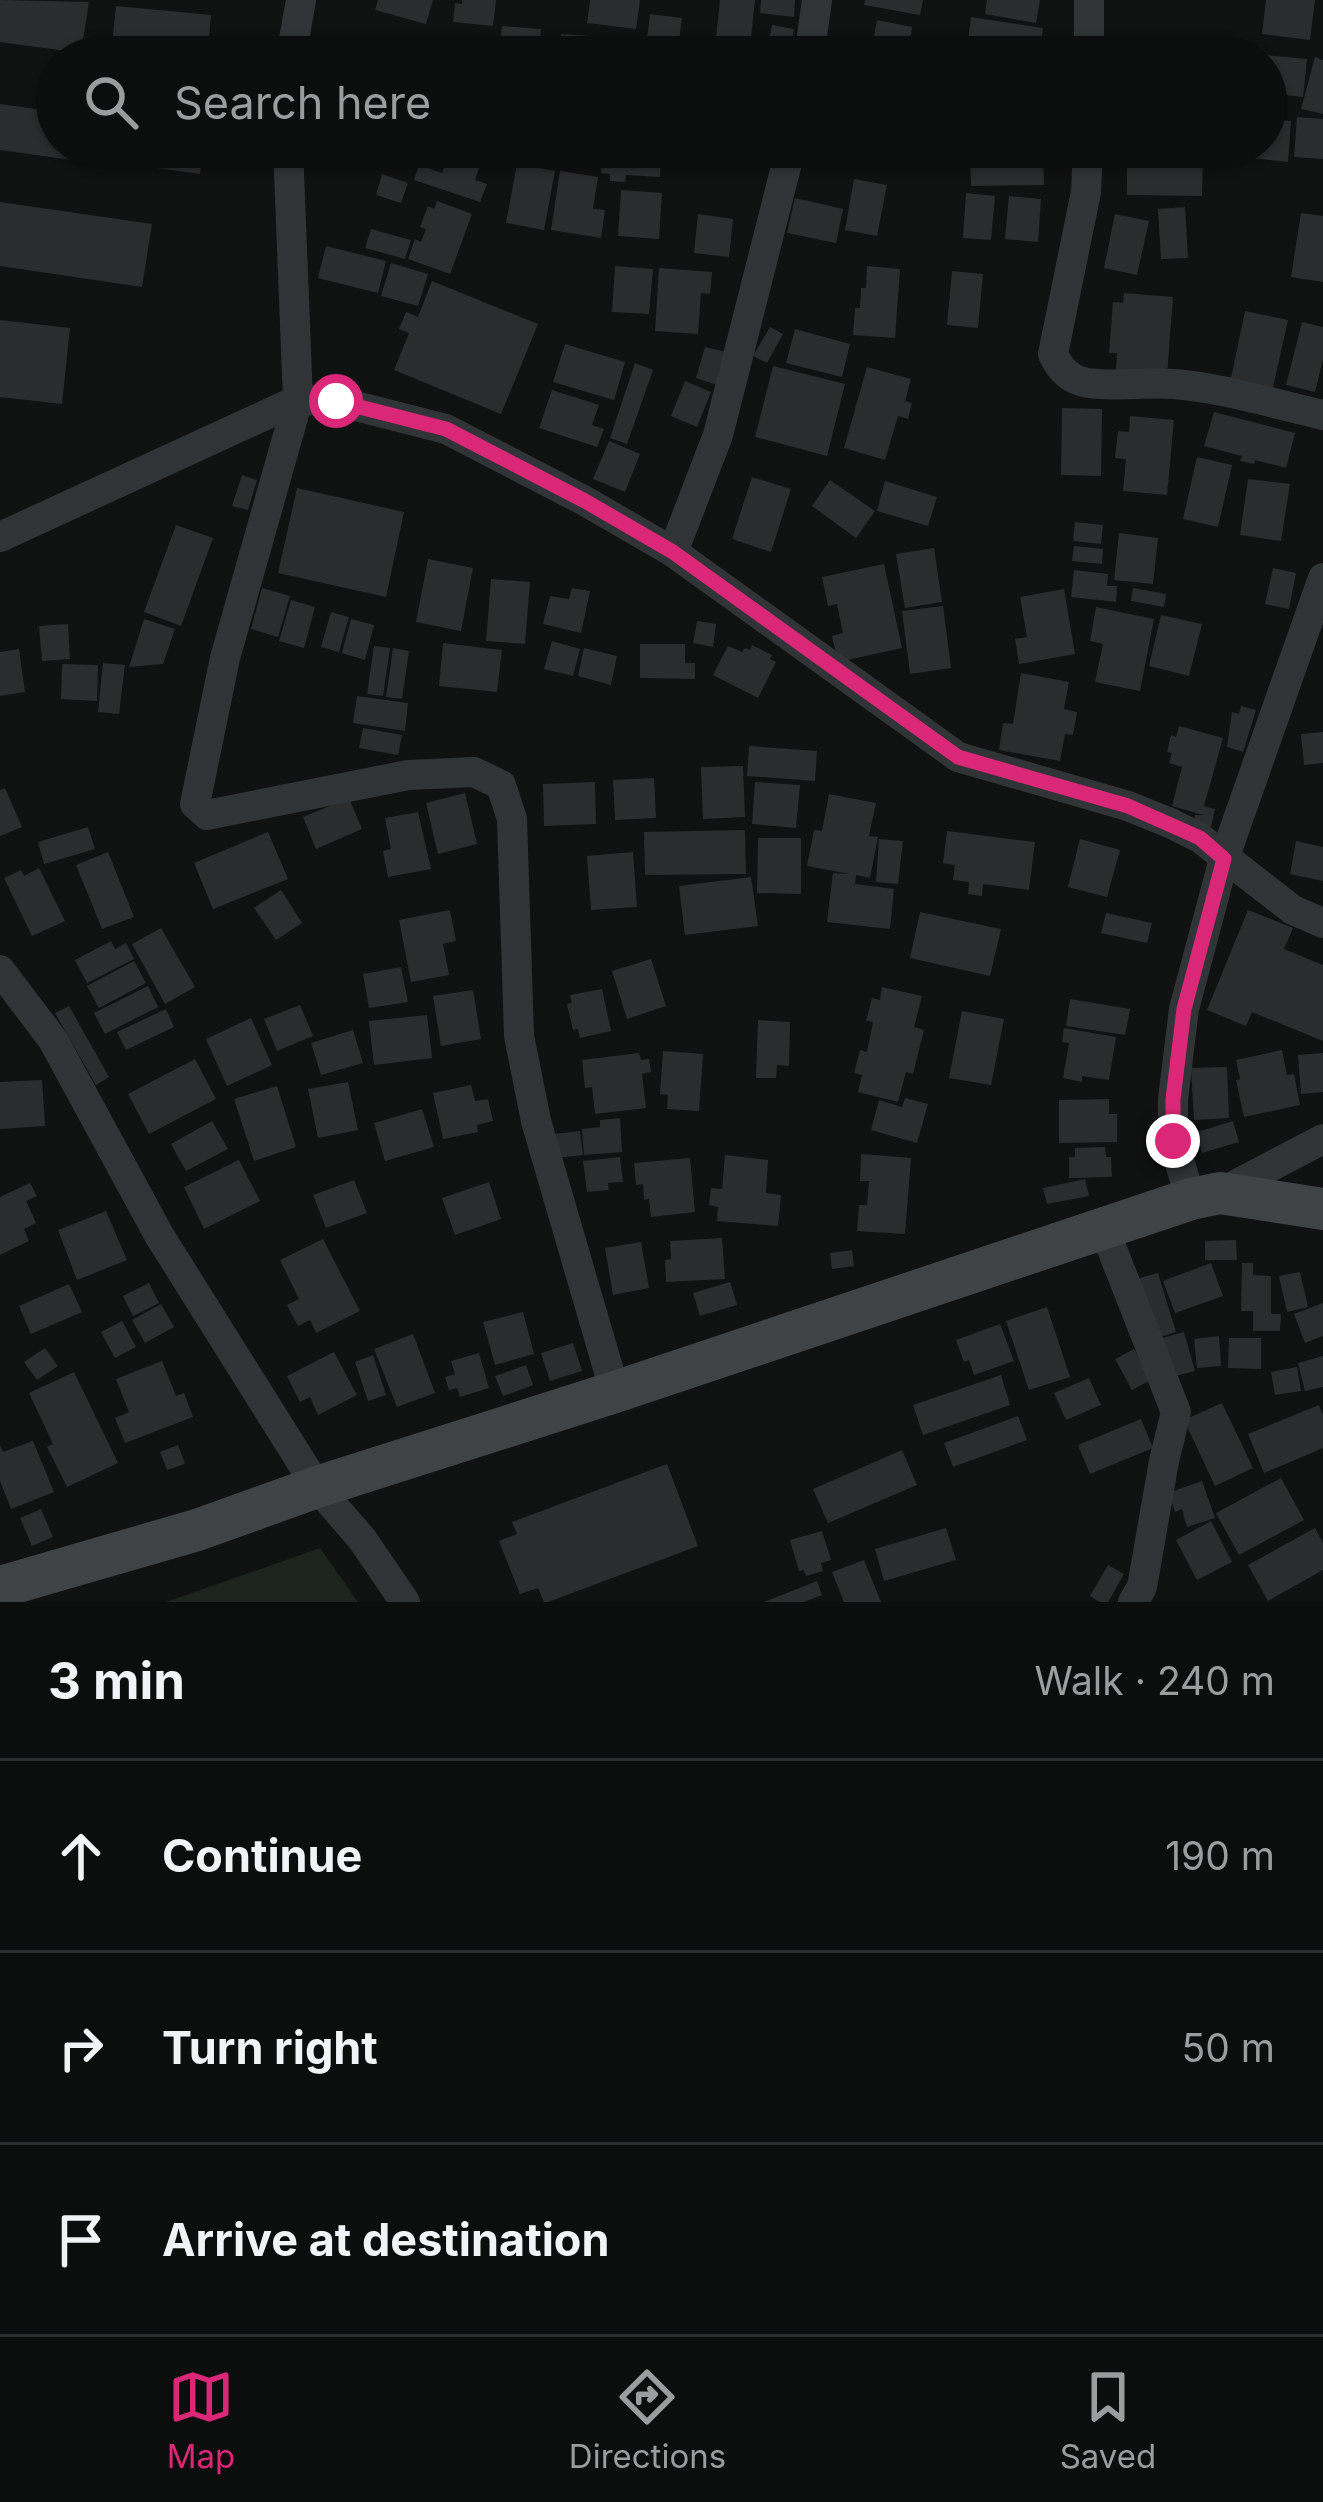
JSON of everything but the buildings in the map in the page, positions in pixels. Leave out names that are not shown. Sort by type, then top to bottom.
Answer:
[{"type":"street","points":[[295,36],[301,0]]},
{"type":"street","points":[[811,36],[817,0]]},
{"type":"street","points":[[1089,0],[1089,36]]},
{"type":"street","points":[[289,168],[298,400],[225,658],[195,804],[207,815],[408,775],[474,772],[501,785],[512,819],[519,1036],[536,1121],[615,1392]]},
{"type":"street","points":[[673,552],[718,435],[786,168]]},
{"type":"street","points":[[1088,168],[1087,192],[1053,354],[1059,367],[1088,383],[1194,387],[1323,416]]},
{"type":"street","points":[[0,538],[298,400],[336,401],[446,429],[673,552],[958,757],[1128,806],[1200,838],[1293,910],[1323,923]]},
{"type":"street","points":[[1205,1196],[1173,1141],[1184,1009],[1224,859],[1322,586]]},
{"type":"street","points":[[0,970],[53,1040],[159,1235],[317,1487],[362,1540],[404,1602]]},
{"type":"street","points":[[0,1587],[196,1530],[1205,1196],[1323,1139]]},
{"type":"street","points":[[1205,1196],[1323,1209]]},
{"type":"street","points":[[1104,1229],[1177,1412],[1142,1588],[1133,1602]]},
{"type":"shaded area","points":[[320,1548],[358,1602],[166,1602]]},
{"type":"route","points":[[336,401],[446,429],[585,501],[673,552],[958,757],[1128,806],[1200,838],[1224,859],[1184,1009],[1173,1141]]}]
